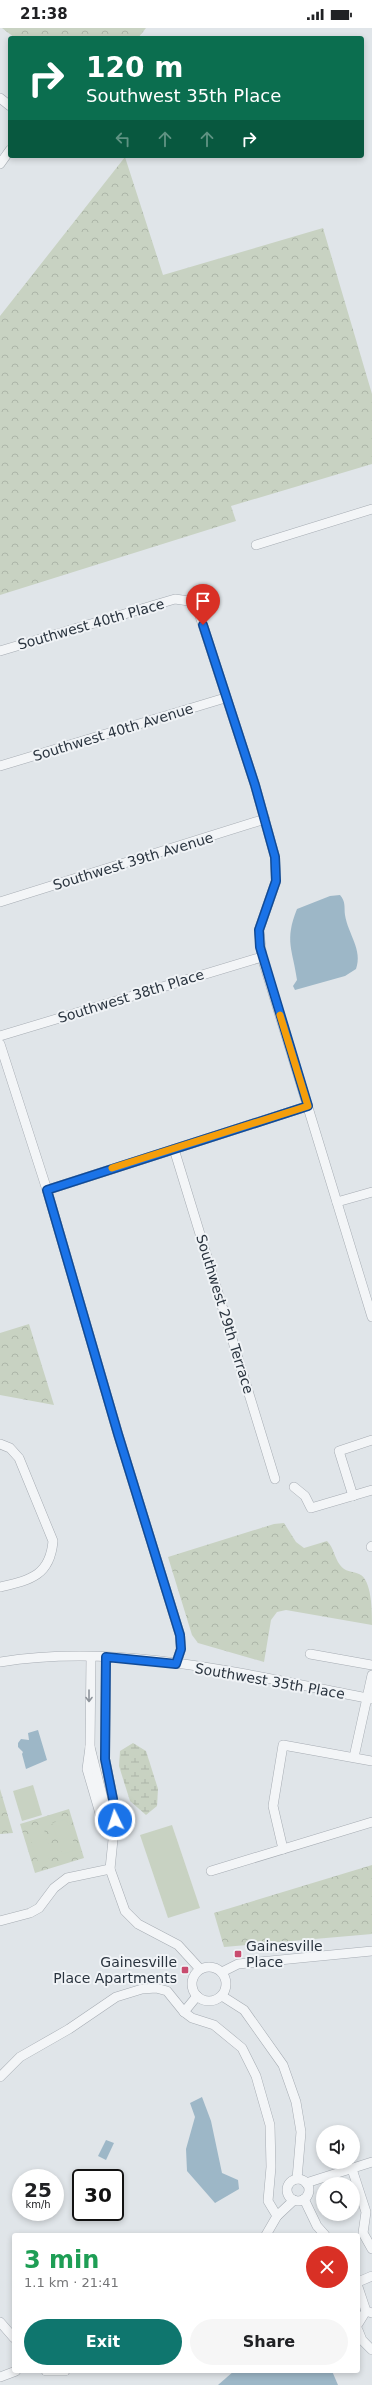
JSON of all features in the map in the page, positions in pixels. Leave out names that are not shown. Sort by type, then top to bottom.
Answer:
[{"type":"street","points":[[0,98],[8,104]]},
{"type":"street","points":[[0,164],[8,153]]},
{"type":"street","points":[[256,545],[372,509]]},
{"type":"street","name":"Southwest 40th Place","points":[[0,651],[182,599],[194,604],[198,610],[265,820],[275,857],[276,881],[259,930],[262,957],[372,1318]]},
{"type":"street","name":"Southwest 40th Avenue","points":[[0,766],[225,698]]},
{"type":"street","name":"Southwest 39th Avenue","points":[[0,902],[265,820]]},
{"type":"street","name":"Southwest 38th Place","points":[[0,1036],[262,957]]},
{"type":"street","points":[[0,1044],[47,1190],[118,1434],[180,1635],[181,1649],[176,1664]]},
{"type":"street","points":[[47,1190],[308,1106]]},
{"type":"street","name":"Southwest 29th Terrace","points":[[174,1149],[275,1479]]},
{"type":"street","points":[[337,1202],[372,1192]]},
{"type":"street","points":[[353,1496],[339,1451],[372,1440]]},
{"type":"street","points":[[0,1444],[10,1448],[18,1458],[53,1541],[52,1555],[46,1567],[26,1581],[0,1587]]},
{"type":"street","points":[[294,1487],[305,1496],[311,1508],[372,1490]]},
{"type":"street","points":[[310,1654],[372,1665]]},
{"type":"street","points":[[91,1657],[90,1748],[87,1769],[104,1827],[112,1835]]},
{"type":"street","points":[[106,1657],[105,1759],[115,1820],[112,1835],[110,1869],[125,1911],[138,1924],[178,1946],[200,1969]]},
{"type":"street","name":"Southwest 35th Place","points":[[0,1662],[20,1659],[106,1657],[176,1664],[370,1699]]},
{"type":"street","points":[[354,1757],[370,1699],[372,1675]]},
{"type":"street","points":[[284,1849],[273,1806],[283,1745],[372,1761]]},
{"type":"street","points":[[90,1748],[112,1835]]},
{"type":"street","points":[[98,1781],[109,1779]]},
{"type":"street","points":[[211,1871],[372,1822]]},
{"type":"street","points":[[0,1921],[30,1913],[39,1908],[54,1888],[67,1878],[110,1869]]},
{"type":"street","points":[[222,1972],[238,1964],[372,1951]]},
{"type":"street","points":[[211,1966],[222,1972],[227,1985],[222,1996],[208,2001],[197,1996],[192,1985],[195,1973],[200,1969],[211,1966]]},
{"type":"street","points":[[2,2076],[20,2057],[69,2029],[116,1997],[127,1992],[156,1988],[167,1991],[184,2012],[196,2019],[214,2025],[242,2048],[256,2076],[270,2125],[272,2167],[268,2201],[277,2216]]},
{"type":"street","points":[[184,2012],[197,1996]]},
{"type":"street","points":[[222,1996],[244,2010],[283,2065],[296,2102],[301,2132],[297,2179]]},
{"type":"street","points":[[0,2063],[2,2076]]},
{"type":"street","points":[[360,2166],[372,2162]]},
{"type":"street","points":[[294,2200],[288,2196],[286,2188],[290,2182],[297,2179],[306,2183],[349,2169]]},
{"type":"street","points":[[352,2169],[366,2212],[363,2233],[372,2249]]},
{"type":"street","points":[[304,2199],[308,2193],[306,2183]]},
{"type":"street","points":[[267,2233],[277,2216],[294,2200],[304,2199]]},
{"type":"street","points":[[304,2199],[317,2226],[323,2233]]},
{"type":"street","points":[[360,2281],[372,2276]]},
{"type":"street","points":[[360,2292],[369,2312],[360,2322]]},
{"type":"street","points":[[0,2322],[12,2336]]},
{"type":"street","points":[[360,2335],[362,2340],[372,2350]]},
{"type":"street","points":[[0,2378],[12,2373]]},
{"type":"green space","points":[[2,28],[146,28],[140,36],[12,36]]},
{"type":"green space","points":[[124,158],[163,275],[323,228],[372,394],[372,464],[231,506],[236,521],[0,595],[0,316]]},
{"type":"green space","points":[[29,1324],[54,1405],[0,1395],[0,1333]]},
{"type":"green space","points":[[284,1523],[296,1542],[304,1548],[327,1541],[342,1567],[363,1577],[367,1582],[369,1589],[372,1625],[286,1610],[277,1612],[271,1620],[264,1662],[198,1643],[192,1635],[168,1557],[274,1524]]},
{"type":"green space","points":[[133,1743],[146,1751],[158,1789],[157,1806],[146,1815],[130,1801],[119,1766],[120,1751]]},
{"type":"green space","points":[[33,1785],[42,1815],[22,1821],[13,1791]]},
{"type":"green space","points":[[0,1789],[13,1833],[0,1834]]},
{"type":"green space","points":[[69,1809],[84,1858],[35,1873],[20,1824]]},
{"type":"green space","points":[[66,1819],[76,1850],[62,1854],[52,1823]]},
{"type":"green space","points":[[172,1825],[200,1908],[168,1918],[140,1835]]},
{"type":"green space","points":[[43,1826],[52,1857],[38,1862],[28,1831]]},
{"type":"green space","points":[[372,1865],[372,1934],[224,1947],[214,1913]]},
{"type":"water","points":[[340,895],[344,902],[345,915],[358,955],[356,969],[345,976],[295,990],[293,986],[297,980],[290,938],[293,920],[297,909],[330,896]]},
{"type":"water","points":[[38,1730],[47,1760],[26,1769],[22,1754],[23,1752],[18,1747],[18,1743],[21,1739],[29,1740],[28,1733]]},
{"type":"water","points":[[202,2097],[211,2121],[222,2173],[238,2180],[239,2189],[215,2203],[187,2171],[186,2149],[195,2117],[190,2103]]},
{"type":"water","points":[[106,2140],[114,2143],[106,2160],[98,2156]]},
{"type":"water","points":[[232,2373],[333,2373],[338,2385],[218,2385]]},
{"type":"slow traffic","points":[[112,1168],[308,1106],[280,1015]]},
{"type":"place","name":"Gainesville Place","points":[[238,1954]]},
{"type":"place","name":"Gainesville Place Apartments","points":[[185,1970]]},
{"type":"route","points":[[115,1820],[113,1799],[105,1759],[106,1657],[141,1659],[176,1664],[181,1649],[180,1635],[142,1506],[118,1434],[105,1383],[47,1190],[101,1171],[308,1106],[260,947],[259,930],[276,881],[275,857],[255,785],[237,728],[225,698],[203,625]]}]
